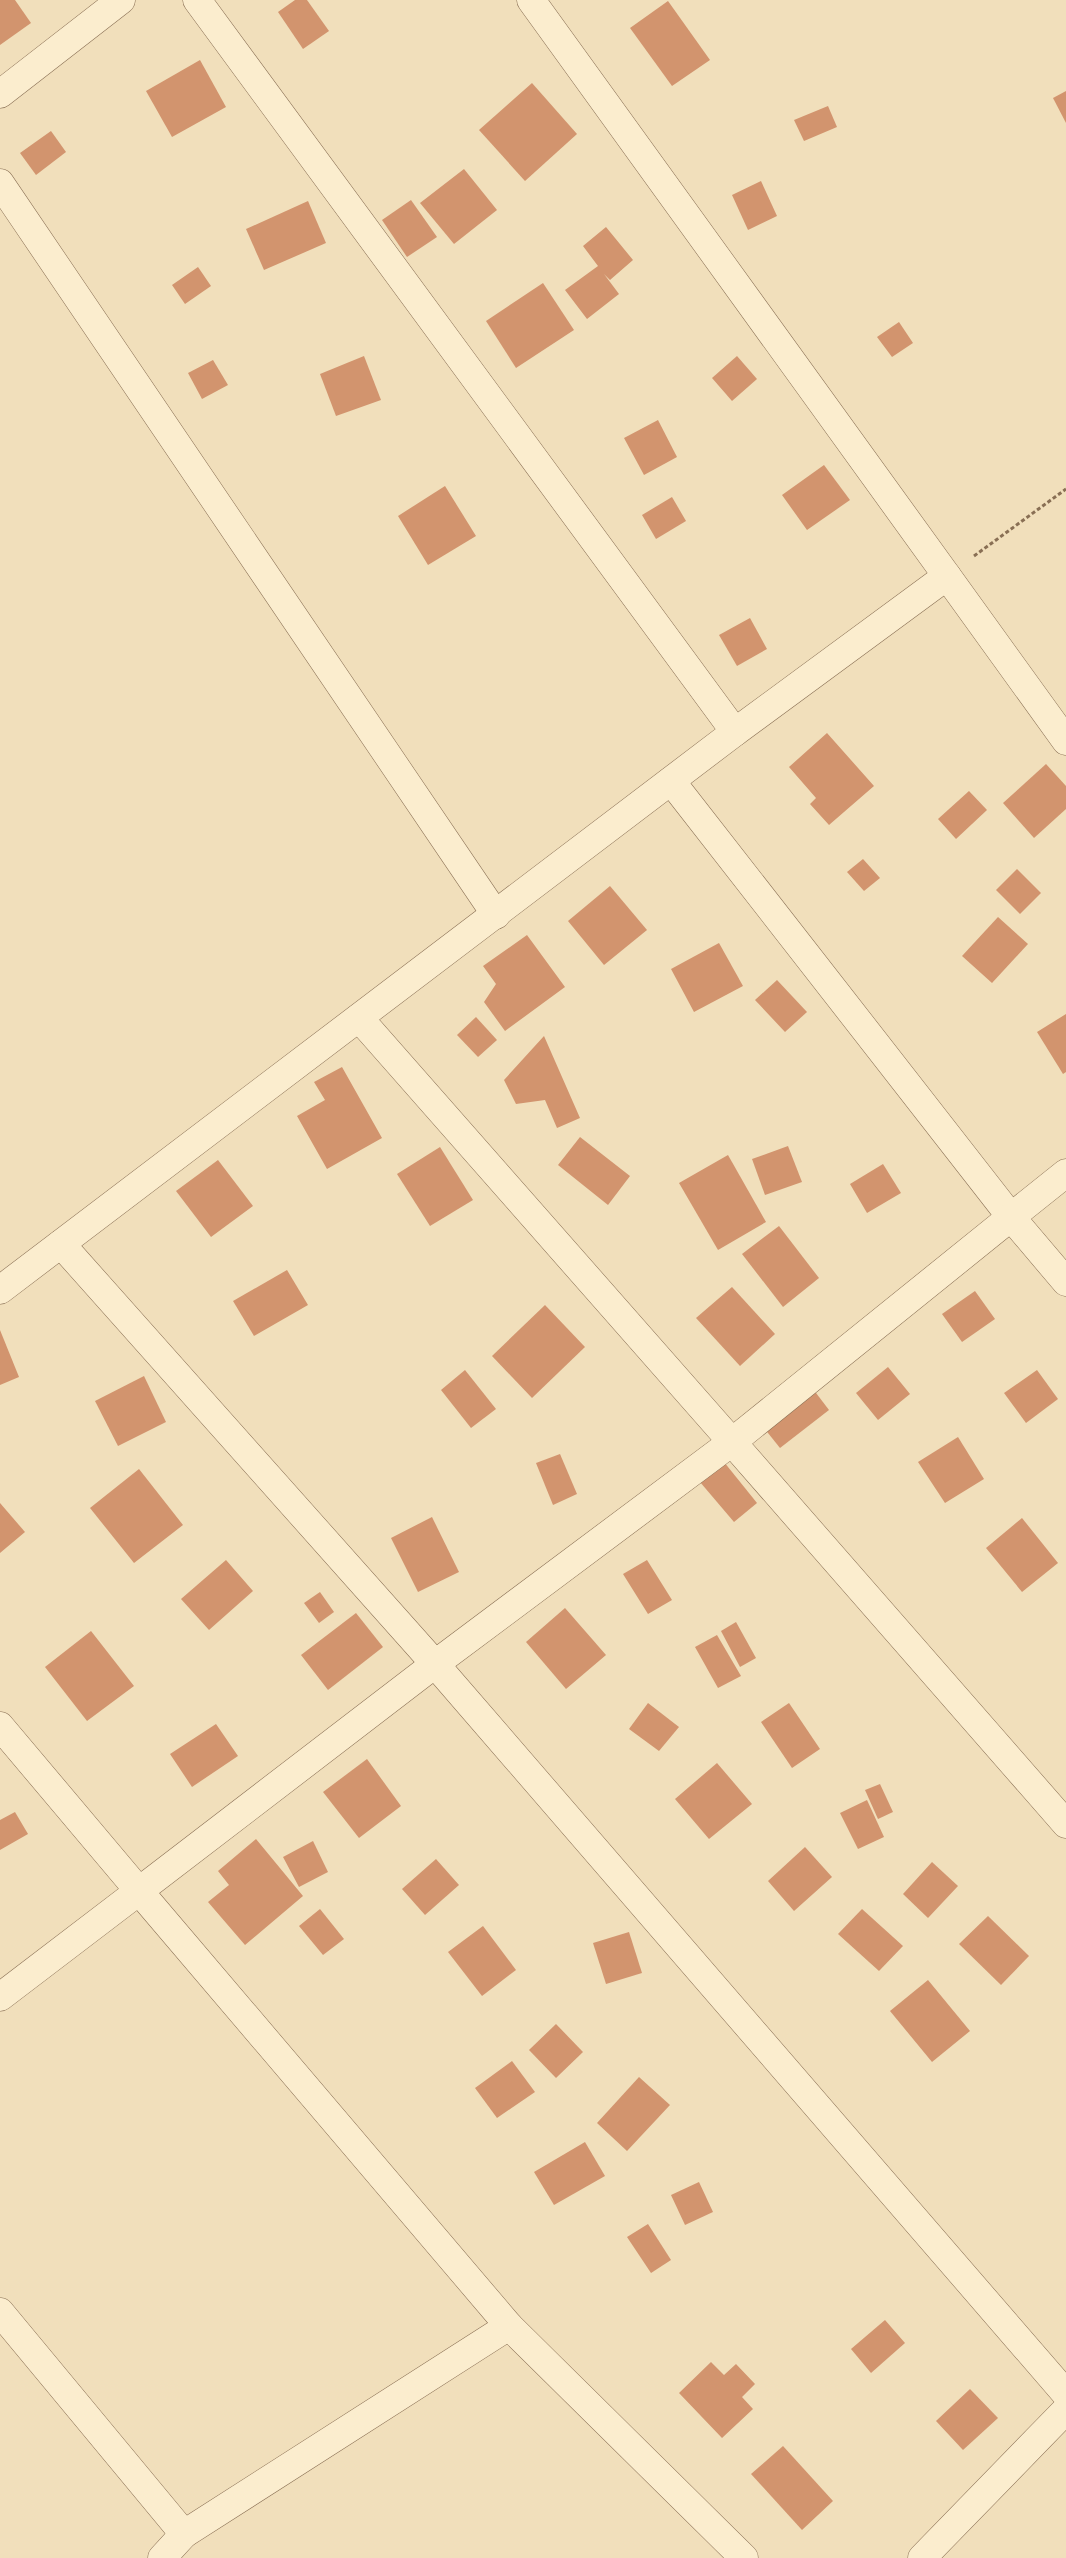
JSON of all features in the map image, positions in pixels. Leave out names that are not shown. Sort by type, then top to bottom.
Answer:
[{"type":"street","points":[[0,94],[121,0]]},
{"type":"street","points":[[197,0],[735,732]]},
{"type":"street","points":[[531,0],[1066,741]]},
{"type":"street","points":[[0,183],[496,914]]},
{"type":"street","points":[[0,1290],[735,732],[947,576]]},
{"type":"street","points":[[671,781],[1011,1217],[1066,1282]]},
{"type":"street","points":[[359,1018],[1066,1824]]},
{"type":"street","points":[[0,1997],[435,1664],[732,1442],[1066,1173]]},
{"type":"street","points":[[61,1244],[435,1664],[1066,2394]]},
{"type":"street","points":[[0,1726],[509,2326],[744,2558]]},
{"type":"street","points":[[0,2312],[184,2534]]},
{"type":"street","points":[[162,2558],[184,2534],[509,2326]]},
{"type":"street","points":[[922,2558],[1066,2410]]},
{"type":"path","points":[[947,576],[1066,489]]},
{"type":"building","points":[[0,0],[15,0],[31,23],[0,45]]},
{"type":"building","points":[[295,0],[307,0],[329,31],[303,49],[278,12]]},
{"type":"building","points":[[668,1],[710,60],[672,86],[630,28]]},
{"type":"building","points":[[200,60],[226,107],[172,137],[146,91]]},
{"type":"building","points":[[532,83],[577,134],[525,181],[479,130]]},
{"type":"building","points":[[1066,91],[1066,123],[1053,98]]},
{"type":"building","points":[[828,106],[837,127],[804,141],[794,120]]},
{"type":"building","points":[[51,131],[66,152],[36,175],[20,153]]},
{"type":"building","points":[[464,169],[497,210],[454,244],[420,203]]},
{"type":"building","points":[[761,181],[777,216],[748,230],[732,195]]},
{"type":"building","points":[[411,200],[437,237],[407,257],[382,220]]},
{"type":"building","points":[[308,201],[326,243],[264,270],[246,229]]},
{"type":"building","points":[[606,227],[633,260],[610,280],[604,274],[619,294],[587,319],[565,290],[598,266],[583,246]]},
{"type":"building","points":[[198,267],[211,286],[185,304],[172,285]]},
{"type":"building","points":[[543,283],[574,330],[516,368],[486,321]]},
{"type":"building","points":[[899,322],[913,343],[892,357],[877,337]]},
{"type":"building","points":[[364,356],[381,400],[336,416],[320,374]]},
{"type":"building","points":[[737,356],[757,379],[732,401],[712,378]]},
{"type":"building","points":[[213,360],[228,385],[202,399],[188,373]]},
{"type":"building","points":[[658,420],[677,457],[644,475],[624,438]]},
{"type":"building","points":[[824,465],[850,500],[807,530],[782,495]]},
{"type":"building","points":[[445,486],[476,536],[428,565],[398,516]]},
{"type":"building","points":[[672,497],[686,521],[656,539],[642,515]]},
{"type":"building","points":[[750,618],[767,649],[737,666],[719,635]]},
{"type":"building","points":[[827,733],[874,786],[829,825],[810,804],[816,798],[789,767]]},
{"type":"building","points":[[1046,764],[1066,786],[1066,809],[1034,838],[1003,803]]},
{"type":"building","points":[[969,791],[987,810],[956,839],[938,819]]},
{"type":"building","points":[[863,859],[880,878],[864,891],[847,872]]},
{"type":"building","points":[[1017,869],[1041,893],[1020,914],[996,890]]},
{"type":"building","points":[[610,886],[647,930],[604,965],[568,921]]},
{"type":"building","points":[[998,917],[1028,944],[992,983],[962,956]]},
{"type":"building","points":[[527,935],[565,987],[505,1031],[484,1002],[496,984],[483,966]]},
{"type":"building","points":[[719,943],[743,986],[694,1012],[671,969]]},
{"type":"building","points":[[777,980],[807,1012],[785,1032],[755,1000]]},
{"type":"building","points":[[1066,1014],[1066,1072],[1063,1074],[1037,1032]]},
{"type":"building","points":[[476,1017],[497,1040],[478,1057],[457,1035]]},
{"type":"building","points":[[544,1036],[580,1118],[557,1128],[545,1100],[516,1104],[504,1080]]},
{"type":"building","points":[[342,1067],[382,1138],[327,1169],[297,1116],[325,1100],[314,1082]]},
{"type":"building","points":[[580,1137],[630,1176],[608,1205],[558,1165]]},
{"type":"building","points":[[788,1146],[802,1182],[765,1195],[752,1159]]},
{"type":"building","points":[[440,1147],[473,1200],[430,1226],[397,1174]]},
{"type":"building","points":[[728,1155],[766,1222],[718,1250],[679,1183]]},
{"type":"building","points":[[218,1160],[253,1206],[211,1237],[176,1191]]},
{"type":"building","points":[[883,1164],[901,1193],[867,1213],[850,1184]]},
{"type":"building","points":[[779,1226],[819,1278],[783,1307],[742,1254]]},
{"type":"building","points":[[287,1270],[308,1305],[254,1336],[233,1301]]},
{"type":"building","points":[[732,1287],[775,1334],[740,1366],[696,1318]]},
{"type":"building","points":[[975,1291],[995,1319],[962,1342],[942,1314]]},
{"type":"building","points":[[545,1305],[585,1347],[532,1398],[492,1356]]},
{"type":"building","points":[[0,1330],[19,1377],[0,1385]]},
{"type":"building","points":[[888,1367],[910,1394],[878,1420],[856,1393]]},
{"type":"building","points":[[465,1370],[496,1409],[471,1428],[441,1390]]},
{"type":"building","points":[[1037,1370],[1058,1399],[1026,1423],[1004,1393]]},
{"type":"building","points":[[144,1376],[166,1422],[118,1446],[95,1401]]},
{"type":"building","points":[[813,1389],[829,1410],[780,1448],[764,1428]]},
{"type":"building","points":[[958,1437],[984,1479],[945,1503],[918,1462]]},
{"type":"building","points":[[560,1454],[577,1494],[553,1505],[536,1463]]},
{"type":"building","points":[[724,1462],[757,1503],[734,1522],[700,1482]]},
{"type":"building","points":[[139,1469],[183,1525],[134,1563],[90,1508]]},
{"type":"building","points":[[0,1503],[25,1532],[0,1553]]},
{"type":"building","points":[[432,1517],[459,1572],[418,1592],[391,1538]]},
{"type":"building","points":[[1022,1518],[1058,1563],[1022,1592],[986,1548]]},
{"type":"building","points":[[226,1560],[253,1591],[209,1630],[181,1599]]},
{"type":"building","points":[[647,1560],[672,1600],[648,1614],[623,1574]]},
{"type":"building","points":[[320,1592],[334,1612],[319,1623],[304,1603]]},
{"type":"building","points":[[565,1608],[606,1655],[566,1689],[526,1642]]},
{"type":"building","points":[[356,1613],[383,1647],[328,1690],[301,1655]]},
{"type":"building","points":[[736,1622],[756,1658],[740,1667],[721,1631]]},
{"type":"building","points":[[91,1631],[134,1686],[87,1721],[45,1667]]},
{"type":"building","points":[[717,1635],[741,1676],[718,1688],[695,1647]]},
{"type":"building","points":[[648,1703],[679,1727],[659,1751],[629,1729]]},
{"type":"building","points":[[789,1703],[820,1749],[792,1768],[761,1722]]},
{"type":"building","points":[[216,1724],[238,1756],[192,1787],[170,1754]]},
{"type":"building","points":[[367,1759],[401,1806],[359,1838],[323,1792]]},
{"type":"building","points":[[717,1763],[752,1804],[709,1839],[675,1799]]},
{"type":"building","points":[[880,1784],[893,1812],[878,1819],[865,1790]]},
{"type":"building","points":[[867,1800],[884,1837],[858,1849],[840,1813]]},
{"type":"building","points":[[15,1812],[28,1834],[0,1850],[0,1820]]},
{"type":"building","points":[[256,1839],[303,1896],[245,1945],[208,1902],[229,1885],[218,1871]]},
{"type":"building","points":[[313,1841],[328,1872],[299,1887],[283,1857]]},
{"type":"building","points":[[805,1847],[832,1877],[794,1911],[768,1881]]},
{"type":"building","points":[[436,1859],[459,1885],[425,1915],[402,1889]]},
{"type":"building","points":[[932,1862],[958,1886],[928,1918],[903,1894]]},
{"type":"building","points":[[320,1909],[344,1939],[323,1955],[299,1926]]},
{"type":"building","points":[[862,1909],[903,1946],[879,1971],[838,1934]]},
{"type":"building","points":[[988,1916],[1029,1956],[1001,1985],[959,1944]]},
{"type":"building","points":[[483,1926],[516,1970],[482,1996],[448,1952]]},
{"type":"building","points":[[629,1932],[642,1973],[606,1984],[593,1943]]},
{"type":"building","points":[[928,1980],[970,2031],[932,2062],[890,2011]]},
{"type":"building","points":[[556,2024],[583,2052],[556,2078],[529,2050]]},
{"type":"building","points":[[512,2061],[535,2092],[497,2118],[475,2088]]},
{"type":"building","points":[[639,2077],[670,2105],[627,2151],[597,2123]]},
{"type":"building","points":[[585,2142],[605,2176],[554,2205],[534,2172]]},
{"type":"building","points":[[699,2182],[713,2212],[685,2225],[671,2195]]},
{"type":"building","points":[[648,2224],[671,2260],[651,2273],[627,2237]]},
{"type":"building","points":[[885,2320],[905,2343],[871,2373],[851,2349]]},
{"type":"building","points":[[711,2362],[724,2375],[736,2364],[755,2384],[742,2397],[753,2409],[722,2438],[679,2393]]},
{"type":"building","points":[[970,2389],[998,2418],[963,2450],[936,2421]]},
{"type":"building","points":[[783,2446],[833,2501],[802,2530],[751,2474]]}]
